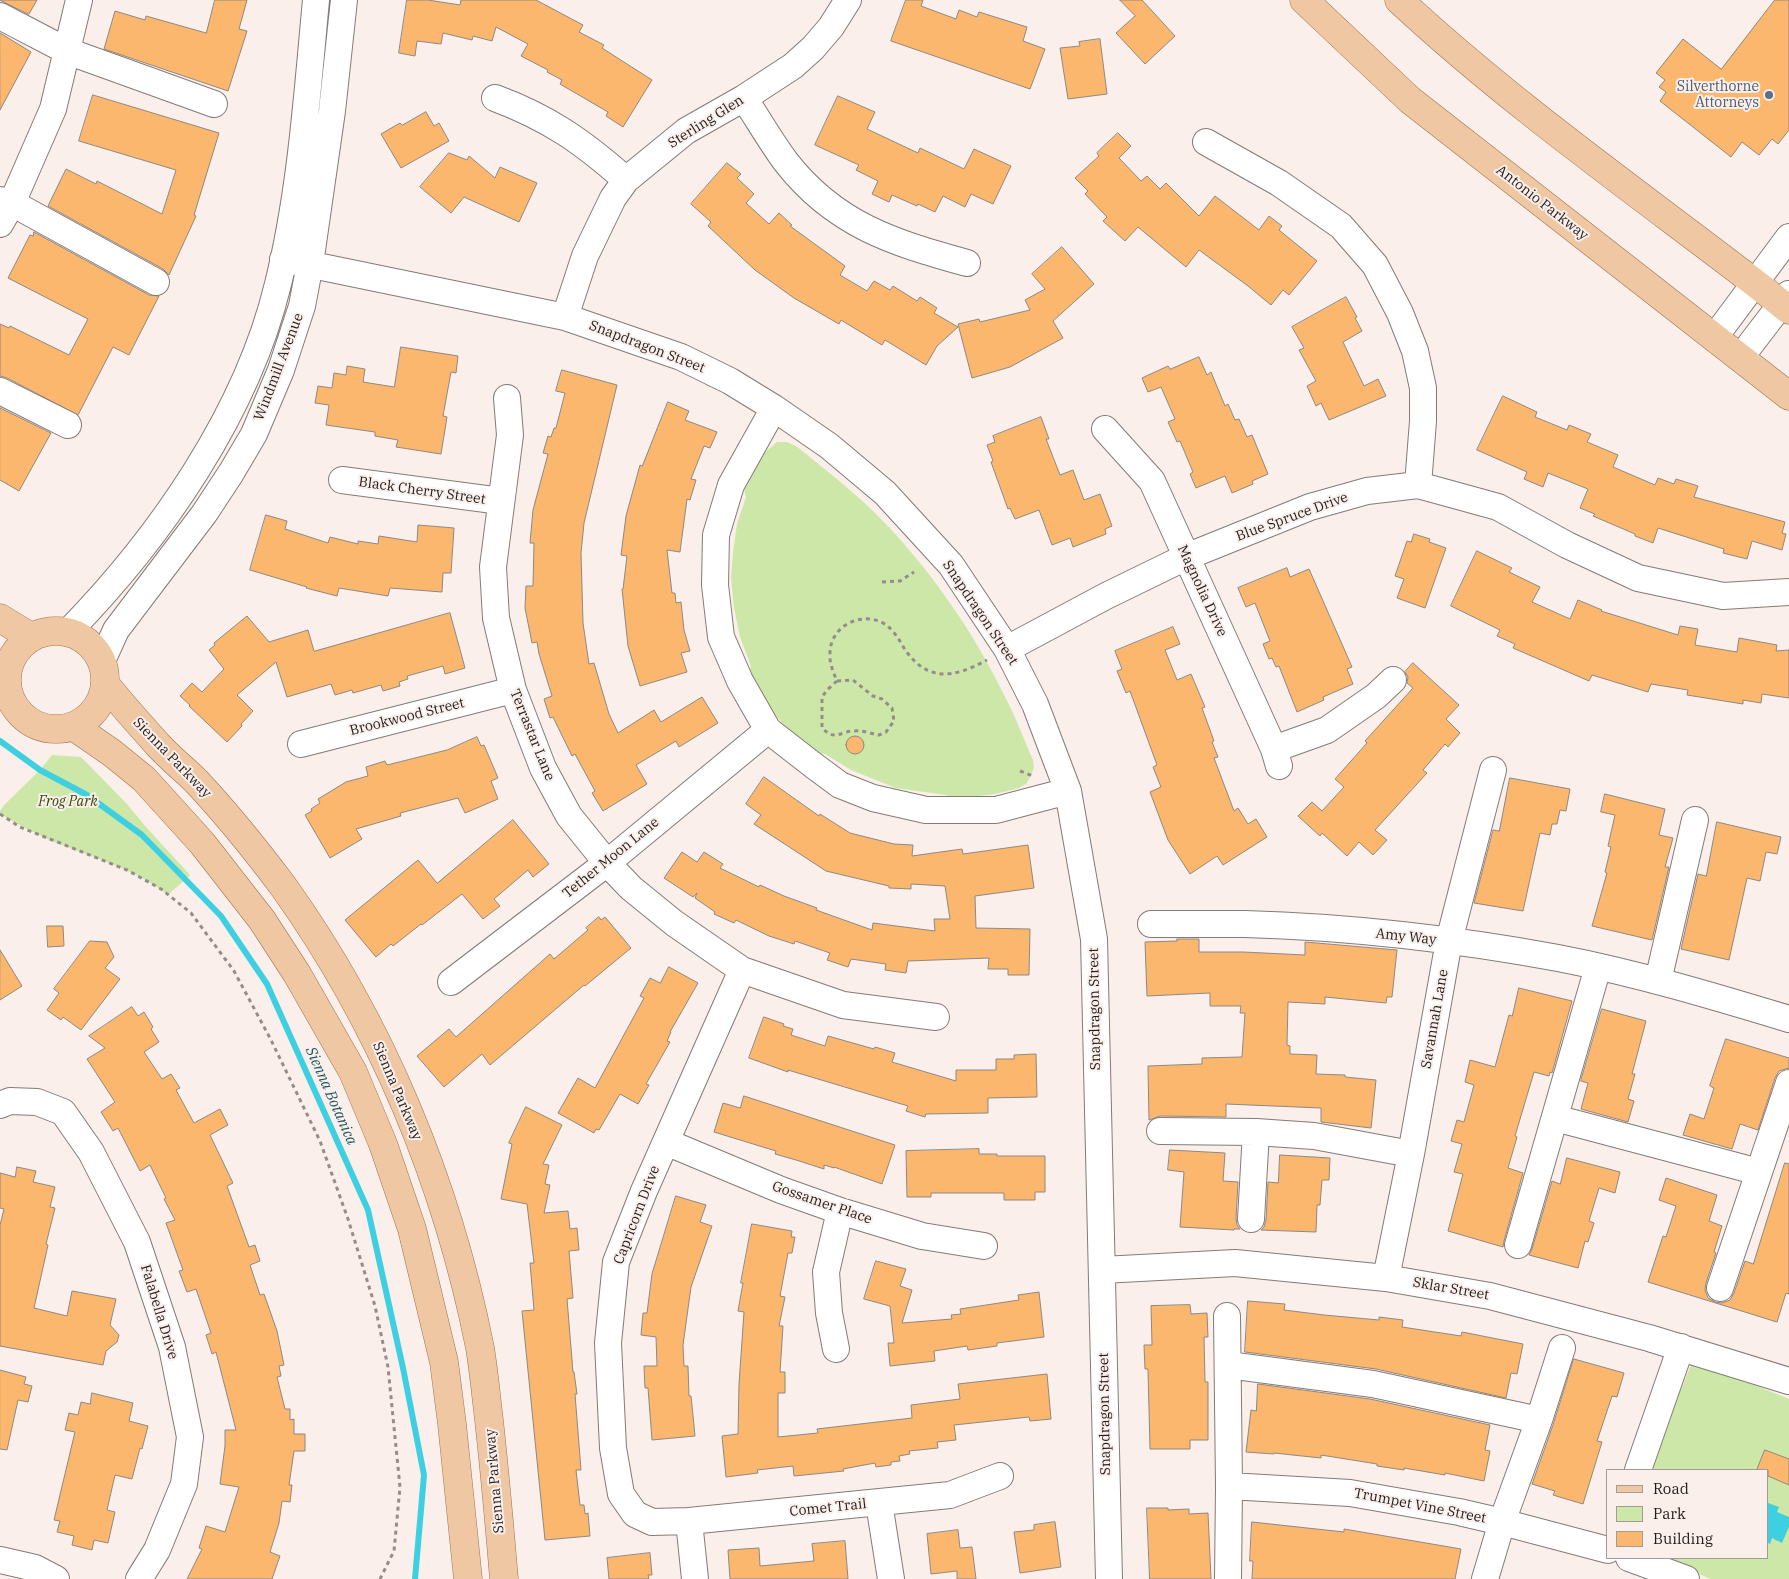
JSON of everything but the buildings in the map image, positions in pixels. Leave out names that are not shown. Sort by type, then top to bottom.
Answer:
[{"type":"main road","name":"Antonio Parkway","points":[[1304,0],[1410,100],[1789,396]]},
{"type":"main road","points":[[1399,0],[1494,84],[1755,283],[1786,303]]},
{"type":"main road","points":[[0,618],[31,637]]},
{"type":"main road","points":[[68,632],[54,631],[31,637],[15,653],[3,671],[11,698],[18,711],[30,721],[43,727],[58,729],[73,726],[88,717],[99,704],[104,673]]},
{"type":"main road","name":"Sienna Parkway","points":[[68,632],[88,642],[97,650],[104,673],[161,749],[195,780],[228,817],[282,885],[325,949],[361,1010],[399,1089],[437,1187],[460,1265],[480,1350],[490,1428],[504,1579]]},
{"type":"main road","points":[[73,726],[112,753],[144,779],[202,843],[267,928],[298,974],[353,1072],[382,1144],[412,1229],[444,1362],[468,1579]]},
{"type":"street","points":[[80,0],[53,109],[4,209],[156,282]]},
{"type":"street","name":"Windmill Avenue","points":[[68,632],[114,582],[164,518],[203,460],[248,372],[278,285],[294,201],[316,0]]},
{"type":"street","name":"Windmill Avenue","points":[[104,673],[116,630],[204,514],[231,473],[254,434],[281,370],[302,306],[310,264],[332,111],[344,0]]},
{"type":"street","name":"Sterling Glen","points":[[565,317],[585,256],[613,198],[626,180],[686,131],[744,98],[793,66],[831,27],[848,0]]},
{"type":"street","points":[[0,16],[67,51],[214,104]]},
{"type":"street","points":[[495,98],[541,117],[570,135],[597,154],[626,180]]},
{"type":"street","points":[[744,98],[786,161],[808,187],[836,210],[862,227],[889,239],[926,252],[967,263]]},
{"type":"street","points":[[1206,142],[1279,183],[1340,226],[1375,265],[1400,313],[1412,343],[1423,388],[1423,421],[1418,485]]},
{"type":"street","points":[[1714,338],[1789,237]]},
{"type":"street","name":"Snapdragon Street","points":[[283,259],[565,317],[681,357],[730,381],[774,408],[829,446],[885,493],[951,565],[1007,649],[1035,704],[1068,791],[1094,939],[1109,1579]]},
{"type":"street","points":[[1740,358],[1786,303]]},
{"type":"street","points":[[0,391],[68,425]]},
{"type":"street","name":"Terrastar Lane","points":[[507,398],[510,436],[493,567],[496,618],[513,690],[542,768],[569,816],[607,863],[631,888],[674,923],[742,970],[844,1005],[936,1017]]},
{"type":"street","points":[[774,408],[731,485],[716,535],[715,585],[722,637],[740,681],[768,730],[840,785],[873,798],[926,810],[996,810],[1068,791]]},
{"type":"street","name":"Magnolia Drive","points":[[1105,429],[1152,482],[1277,757],[1327,730],[1376,696],[1393,680]]},
{"type":"street","name":"Black Cherry Street","points":[[342,480],[501,501]]},
{"type":"street","name":"Blue Spruce Drive","points":[[1007,649],[1106,596],[1186,558],[1310,508],[1367,491],[1418,485],[1498,508],[1567,545],[1638,578],[1723,596],[1789,592]]},
{"type":"street","name":"Brookwood Street","points":[[301,744],[513,690]]},
{"type":"street","name":"Tether Moon Lane","points":[[451,982],[607,863],[768,730]]},
{"type":"street","name":"Savannah Lane","points":[[1386,1278],[1411,1154],[1448,941],[1493,770]]},
{"type":"street","points":[[1658,981],[1695,820]]},
{"type":"street","name":"Amy Way","points":[[1151,924],[1246,924],[1411,936],[1448,941],[1558,958],[1598,967],[1658,981],[1789,1019]]},
{"type":"street","points":[[1518,1245],[1598,967]]},
{"type":"street","name":"Capricorn Drive","points":[[652,1522],[634,1514],[621,1494],[613,1448],[608,1342],[616,1262],[644,1191],[742,970]]},
{"type":"street","points":[[1720,1288],[1789,1083]]},
{"type":"street","name":"Falabella Drive","points":[[0,1105],[10,1101],[37,1102],[63,1112],[91,1152],[137,1242],[172,1347],[190,1437],[184,1484],[157,1550],[139,1579]]},
{"type":"street","points":[[1555,1118],[1759,1172]]},
{"type":"street","points":[[1160,1131],[1256,1132],[1314,1136],[1411,1154]]},
{"type":"street","points":[[1251,1219],[1256,1132]]},
{"type":"street","name":"Gossamer Place","points":[[666,1142],[781,1190],[840,1211],[922,1236],[984,1246]]},
{"type":"street","points":[[836,1349],[829,1314],[826,1272],[840,1211]]},
{"type":"street","name":"Sklar Street","points":[[1102,1270],[1235,1262],[1386,1278],[1490,1296],[1682,1347],[1789,1381]]},
{"type":"street","points":[[1227,1316],[1228,1579]]},
{"type":"street","points":[[1638,1469],[1682,1347]]},
{"type":"street","points":[[1485,1579],[1502,1522],[1539,1420],[1562,1348]]},
{"type":"street","points":[[1228,1366],[1374,1384],[1539,1420]]},
{"type":"street","name":"Comet Trail","points":[[652,1522],[689,1521],[950,1495],[1000,1476]]},
{"type":"street","name":"Trumpet Vine Street","points":[[1229,1486],[1350,1493],[1459,1512],[1606,1549]]},
{"type":"street","points":[[879,1503],[891,1579]]},
{"type":"street","points":[[689,1521],[695,1579]]},
{"type":"street","points":[[1632,1559],[1686,1579]]},
{"type":"street","points":[[0,1560],[35,1568],[56,1579]]},
{"type":"path","points":[[882,582],[900,581],[914,572]]},
{"type":"path","points":[[836,681],[830,660],[832,642],[843,627],[861,620],[876,620],[889,627],[911,659],[919,666],[940,673],[949,674],[969,670],[1007,649]]},
{"type":"path","points":[[853,680],[873,696],[888,703],[894,714],[891,726],[879,735],[857,730],[836,736],[827,733],[821,725],[822,697],[826,690],[836,681],[853,680]]},
{"type":"path","points":[[0,814],[20,827],[128,870],[156,885],[191,914],[234,971],[271,1040],[320,1141],[348,1218],[375,1306],[388,1367],[400,1487],[394,1551],[380,1579]]},
{"type":"green space","points":[[777,442],[787,442],[796,446],[835,477],[872,510],[930,575],[964,624],[1011,708],[1033,760],[1034,768],[1027,783],[1019,788],[995,794],[953,799],[946,795],[896,788],[851,770],[825,754],[813,753],[782,723],[763,699],[749,675],[751,666],[740,637],[734,608],[731,578],[737,524],[746,497],[744,489],[764,453]]},
{"type":"green space","name":"Frog Park","points":[[52,755],[81,757],[127,804],[190,875],[168,895],[127,870],[52,841],[0,814],[4,805],[40,770]]},
{"type":"green space","points":[[1693,1360],[1789,1399],[1789,1579],[1711,1579],[1661,1559],[1769,1559],[1769,1469],[1648,1469]]},
{"type":"water","points":[[1769,1503],[1779,1507],[1777,1512],[1789,1517],[1789,1527],[1782,1543],[1772,1538],[1770,1544]]},
{"type":"waterway","name":"Sienna Botanica","points":[[0,741],[40,770],[87,795],[142,835],[221,916],[267,984],[368,1210],[403,1368],[424,1475],[415,1579]]},
{"type":"place","name":"Silverthorne Attorneys","points":[[1769,95]]}]
